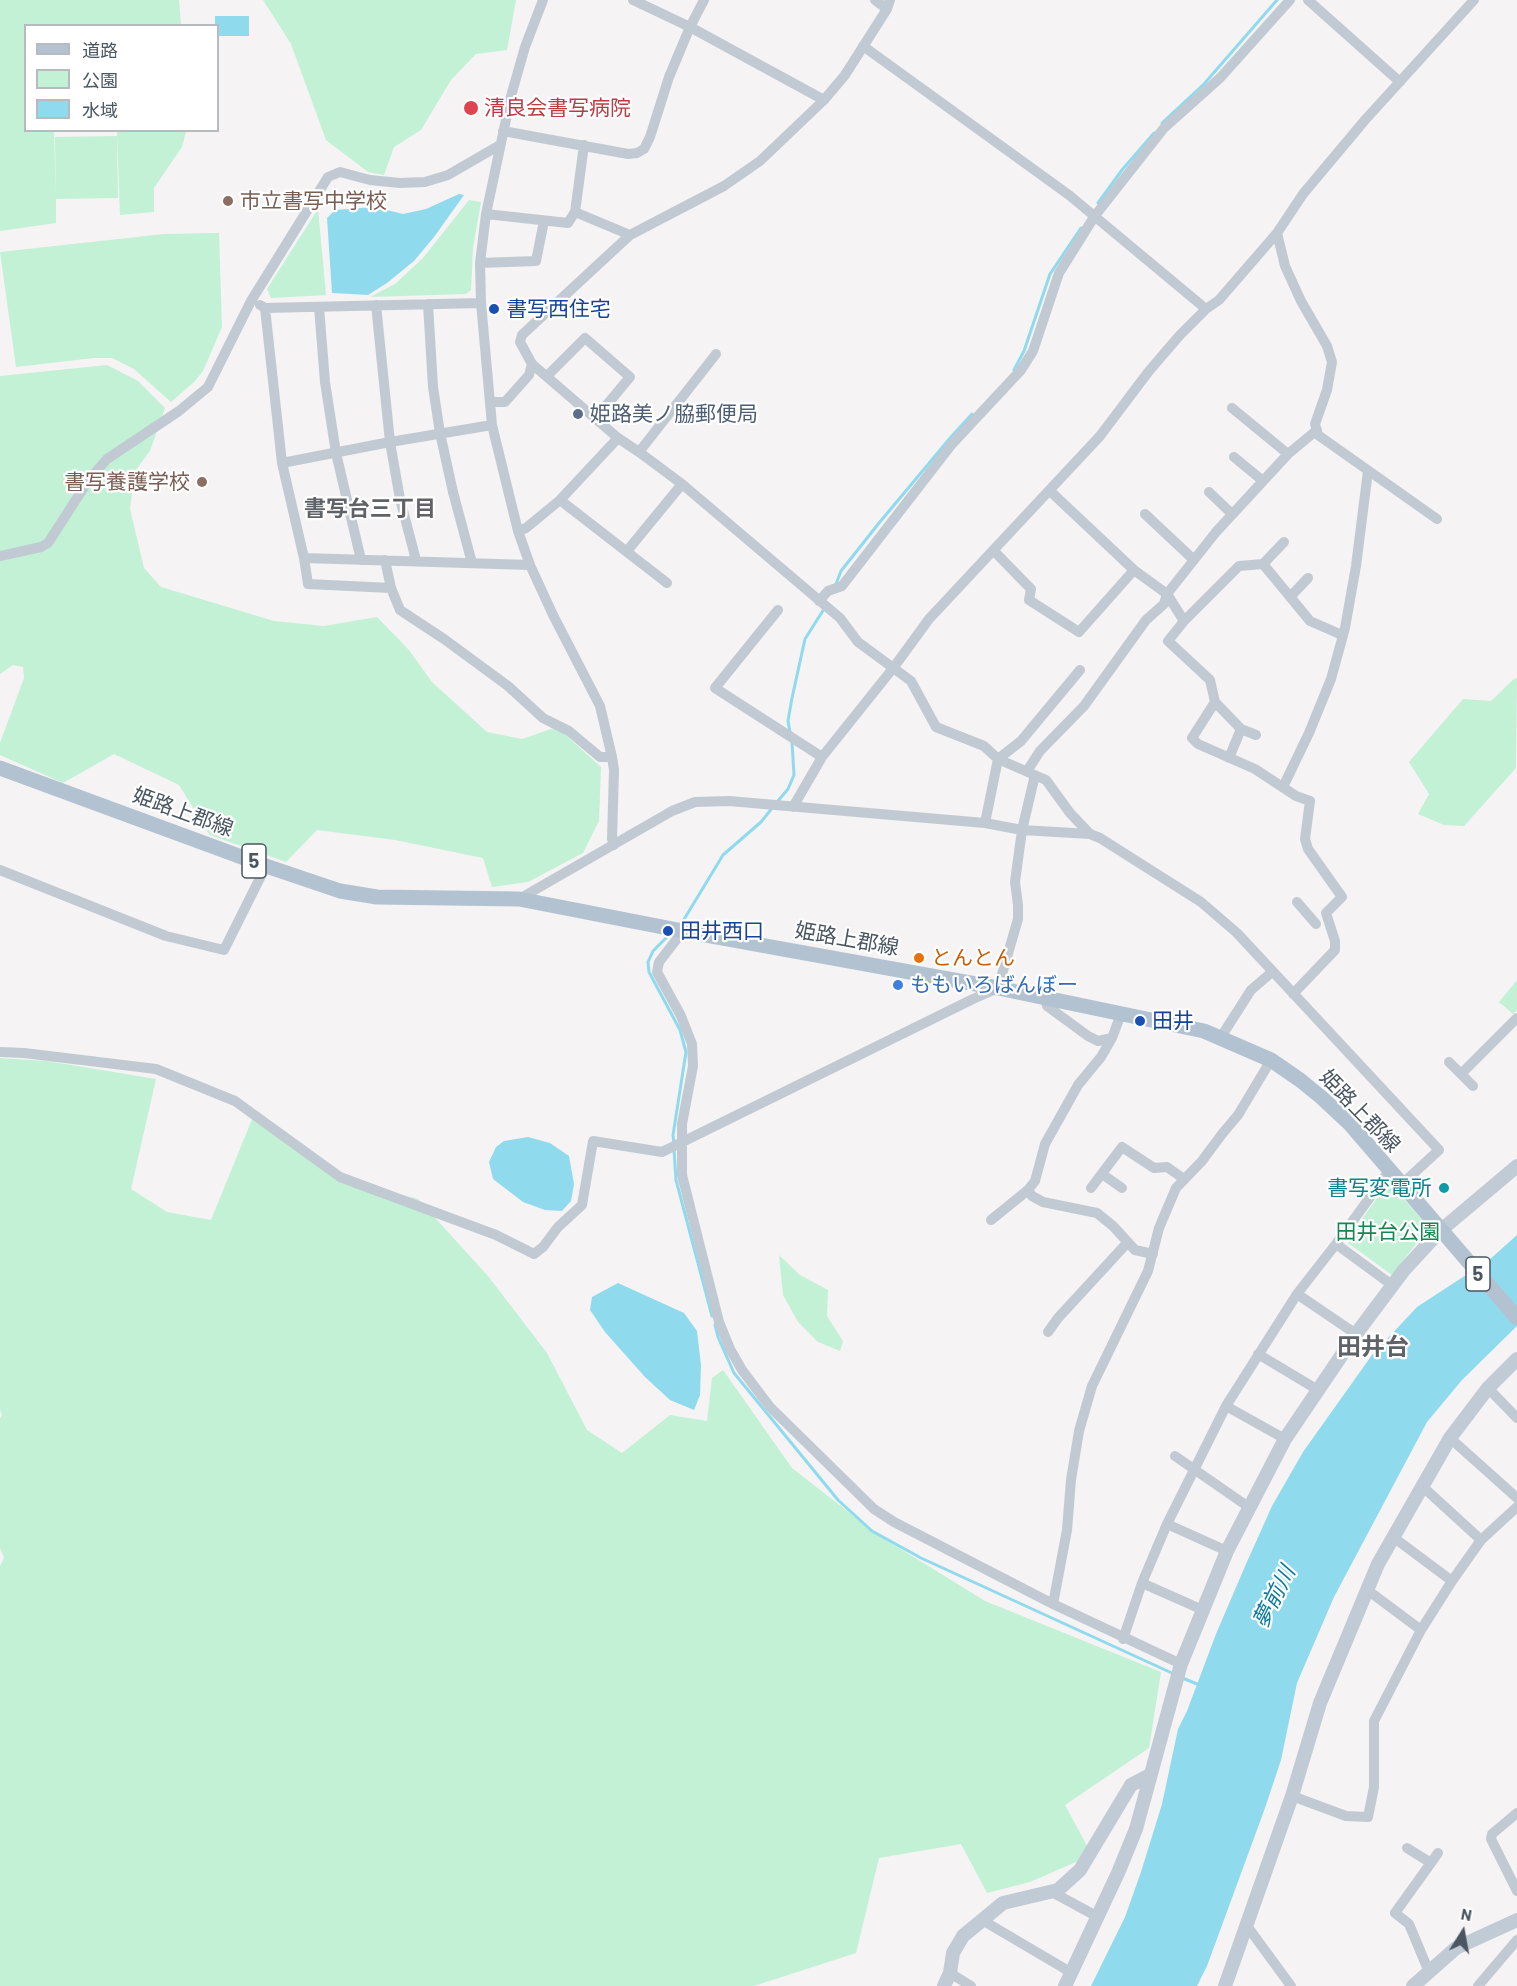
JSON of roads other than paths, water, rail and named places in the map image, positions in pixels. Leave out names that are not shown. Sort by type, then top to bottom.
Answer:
[{"type":"main road","name":"姫路上郡線","points":[[0,768],[340,891],[377,897],[519,899],[998,988],[1204,1030],[1270,1060],[1321,1097],[1350,1124],[1517,1318]]},
{"type":"street","points":[[543,0],[522,56],[511,96],[486,214],[480,263],[481,303],[492,425],[518,531],[530,565],[600,706],[614,770],[612,839],[615,845]]},
{"type":"street","points":[[633,0],[690,27],[824,100]]},
{"type":"street","points":[[503,131],[628,154],[644,149],[669,76],[704,0]]},
{"type":"street","points":[[875,0],[888,5],[846,75],[824,100],[760,161],[724,186],[630,235],[522,334],[520,342],[532,364],[618,438],[682,484],[840,618],[858,642],[911,681],[936,727],[984,746],[998,759],[1046,780],[1089,834],[1118,849],[1201,902],[1237,933],[1439,1150],[1401,1185]]},
{"type":"street","points":[[819,601],[828,591],[842,585],[952,444],[1021,370],[1032,351],[1059,273],[1094,217],[1164,128],[1220,78],[1290,0]]},
{"type":"street","points":[[1308,0],[1400,82]]},
{"type":"street","points":[[793,807],[822,757],[929,619],[1100,436],[1149,371],[1180,335],[1206,309],[1219,300],[1276,233],[1303,194],[1474,0]]},
{"type":"street","points":[[863,46],[1069,195],[1206,309]]},
{"type":"street","points":[[0,556],[41,548],[48,543],[88,481],[107,459],[179,411],[208,387],[251,301],[328,177],[340,172],[370,180],[400,183],[425,182],[448,175],[500,146]]},
{"type":"street","points":[[486,214],[568,223],[575,212],[584,146]]},
{"type":"street","points":[[575,212],[630,235]]},
{"type":"street","points":[[480,263],[536,261],[544,221]]},
{"type":"street","points":[[1276,233],[1285,266],[1301,301],[1327,346],[1332,362],[1315,424],[1318,435],[1437,519]]},
{"type":"street","points":[[251,301],[265,308],[481,303]]},
{"type":"street","points":[[428,304],[433,387],[440,433],[472,563]]},
{"type":"street","points":[[376,306],[390,442],[399,499],[416,560]]},
{"type":"street","points":[[319,307],[336,453],[361,560]]},
{"type":"street","points":[[265,308],[282,463],[308,584],[391,588]]},
{"type":"street","points":[[547,376],[585,338],[630,376],[595,418]]},
{"type":"street","points":[[639,452],[716,354]]},
{"type":"street","points":[[490,402],[505,402],[529,375],[532,364]]},
{"type":"street","points":[[1232,408],[1288,454]]},
{"type":"street","points":[[282,463],[492,425]]},
{"type":"street","points":[[0,1052],[156,1069],[234,1101],[340,1177],[496,1235],[534,1254],[582,1205],[593,1141],[662,1152],[998,988],[1018,919],[1015,882],[1031,773],[1040,751],[1084,706],[1146,620],[1164,604],[1167,594],[1232,514],[1288,454],[1317,430]]},
{"type":"street","points":[[518,531],[526,528],[560,500],[618,438]]},
{"type":"street","points":[[1234,457],[1263,482]]},
{"type":"street","points":[[1283,787],[1309,733],[1331,679],[1356,566],[1368,471]]},
{"type":"street","points":[[627,550],[682,484]]},
{"type":"street","points":[[1050,491],[1134,570],[1167,594],[1184,621]]},
{"type":"street","points":[[1209,492],[1232,514]]},
{"type":"street","points":[[560,500],[667,583]]},
{"type":"street","points":[[1145,514],[1194,560]]},
{"type":"street","points":[[1256,735],[1240,729],[1215,702],[1209,680],[1168,641],[1184,621],[1239,566],[1263,564],[1284,542]]},
{"type":"street","points":[[993,550],[1031,589],[1029,600],[1079,632],[1134,570]]},
{"type":"street","points":[[304,558],[530,565]]},
{"type":"street","points":[[385,560],[399,610],[444,639],[508,686],[543,718],[569,731],[600,757],[612,758]]},
{"type":"street","points":[[1263,564],[1310,621],[1342,635]]},
{"type":"street","points":[[1290,597],[1308,578]]},
{"type":"street","points":[[778,610],[715,687],[822,757]]},
{"type":"street","points":[[985,823],[998,759],[1021,741],[1080,669]]},
{"type":"street","points":[[1215,702],[1192,738],[1198,744],[1255,769],[1296,796],[1310,801],[1305,839],[1308,849],[1342,897],[1326,913],[1335,941],[1335,950],[1293,994]]},
{"type":"street","points":[[1229,758],[1240,729]]},
{"type":"street","points":[[519,899],[672,810],[695,802],[729,801],[985,823],[1022,830],[1089,834]]},
{"type":"street","points":[[0,870],[166,936],[224,950],[266,866]]},
{"type":"street","points":[[1297,902],[1316,924]]},
{"type":"street","points":[[683,931],[659,962],[657,972],[681,1016],[692,1044],[693,1066],[682,1124],[682,1175],[719,1322],[742,1370],[770,1407],[874,1509],[894,1522],[1053,1604],[1181,1664]]},
{"type":"street","points":[[1221,1037],[1251,990],[1272,972]]},
{"type":"street","points":[[1045,998],[1047,1006],[1088,1036],[1098,1041],[1112,1038]]},
{"type":"street","points":[[991,1220],[1028,1190],[1035,1181],[1046,1144],[1056,1124],[1078,1085],[1101,1057],[1112,1038],[1121,1014]]},
{"type":"street","points":[[1461,1074],[1517,1018]]},
{"type":"street","points":[[1053,1604],[1066,1530],[1079,1431],[1088,1398],[1148,1271],[1159,1228],[1176,1188],[1202,1161],[1238,1115],[1270,1060]]},
{"type":"street","points":[[1449,1062],[1473,1086]]},
{"type":"street","points":[[1090,1188],[1122,1148],[1154,1168],[1167,1167],[1185,1179]]},
{"type":"street","points":[[1065,1986],[1136,1830],[1181,1664],[1227,1551],[1285,1439],[1356,1334],[1404,1270],[1440,1231],[1517,1166]]},
{"type":"street","points":[[1123,1638],[1142,1583],[1167,1524],[1226,1406],[1297,1294],[1389,1172]]},
{"type":"street","points":[[1102,1174],[1122,1188]]},
{"type":"street","points":[[1028,1190],[1032,1196],[1043,1202],[1097,1213],[1113,1226],[1135,1250],[1153,1254]]},
{"type":"street","points":[[1048,1332],[1054,1314],[1128,1242]]},
{"type":"street","points":[[1336,1244],[1392,1285]]},
{"type":"street","points":[[1297,1294],[1356,1334]]},
{"type":"street","points":[[1258,1354],[1318,1390]]},
{"type":"street","points":[[1225,1986],[1292,1796],[1320,1702],[1366,1589],[1450,1438],[1488,1388],[1517,1359]]},
{"type":"street","points":[[1488,1388],[1517,1418]]},
{"type":"street","points":[[1226,1406],[1285,1439]]},
{"type":"street","points":[[1450,1438],[1517,1498]]},
{"type":"street","points":[[1175,1456],[1250,1508]]},
{"type":"street","points":[[1422,1486],[1481,1540]]},
{"type":"street","points":[[1292,1796],[1346,1816],[1368,1817],[1374,1787],[1374,1721],[1421,1630],[1452,1581],[1481,1540],[1517,1508]]},
{"type":"street","points":[[1167,1524],[1227,1551]]},
{"type":"street","points":[[1394,1537],[1452,1581]]},
{"type":"street","points":[[1142,1583],[1203,1610]]},
{"type":"street","points":[[1366,1589],[1421,1630]]},
{"type":"street","points":[[971,1986],[947,1980],[953,1953],[963,1936],[1004,1903],[1058,1890],[1080,1870],[1131,1785],[1150,1775]]},
{"type":"street","points":[[1517,1813],[1492,1834],[1491,1839],[1517,1891]]},
{"type":"street","points":[[1407,1848],[1431,1863]]},
{"type":"street","points":[[1429,1972],[1410,1924],[1395,1913],[1438,1853]]},
{"type":"street","points":[[1052,1892],[1098,1917]]},
{"type":"street","points":[[982,1920],[1072,1973]]},
{"type":"street","points":[[1413,1986],[1456,1948],[1517,1920]]},
{"type":"street","points":[[1248,1926],[1291,1986]]},
{"type":"street","points":[[1478,1986],[1517,1940]]},
{"type":"water","points":[[215,16],[249,16],[249,36],[219,36],[219,24],[215,24]]},
{"type":"water","points":[[459,194],[464,195],[434,237],[414,261],[387,283],[368,295],[332,293],[327,218],[335,210],[375,207],[403,214],[426,209]]},
{"type":"water","points":[[528,1137],[550,1143],[569,1156],[574,1184],[571,1201],[562,1211],[545,1210],[523,1202],[493,1179],[489,1162],[496,1147],[504,1141]]},
{"type":"water","name":"夢前川","points":[[1517,1235],[1517,1326],[1462,1380],[1427,1422],[1334,1597],[1297,1683],[1281,1760],[1207,1966],[1197,1986],[1091,1986],[1125,1917],[1141,1872],[1162,1804],[1178,1729],[1216,1634],[1272,1506],[1303,1452],[1372,1355],[1417,1307],[1489,1260]]},
{"type":"water","points":[[618,1283],[684,1313],[697,1331],[701,1365],[700,1395],[694,1410],[670,1400],[645,1377],[605,1332],[590,1310],[592,1297]]},
{"type":"waterway","points":[[1162,123],[1204,84],[1277,0]]},
{"type":"waterway","points":[[1098,203],[1122,170],[1154,133]]},
{"type":"waterway","points":[[1014,370],[1024,351],[1050,274],[1081,228]]},
{"type":"waterway","points":[[836,584],[841,571],[879,523],[972,414]]},
{"type":"waterway","points":[[790,732],[788,721],[805,639],[824,609]]},
{"type":"waterway","points":[[777,802],[788,789],[794,775],[792,742]]},
{"type":"waterway","points":[[679,925],[723,855],[761,822],[773,807]]},
{"type":"waterway","points":[[670,934],[653,951],[648,962],[649,972],[680,1030],[686,1052],[673,1135],[674,1144]]},
{"type":"waterway","points":[[674,1150],[676,1180],[712,1316]]},
{"type":"waterway","points":[[715,1325],[734,1373],[838,1500],[872,1531],[921,1558],[1174,1674]]},
{"type":"waterway","points":[[1180,1677],[1202,1686]]},
{"type":"place","name":"清良会書写病院","points":[[471,108]]},
{"type":"place","name":"市立書写中学校","points":[[228,201]]},
{"type":"place","name":"書写西住宅","points":[[494,309]]},
{"type":"place","name":"姫路美ノ脇郵便局","points":[[578,414]]},
{"type":"place","name":"書写養護学校","points":[[202,482]]},
{"type":"place","name":"田井西口","points":[[668,931]]},
{"type":"place","name":"とんとん","points":[[919,958]]},
{"type":"place","name":"ももいろばんぼー","points":[[898,985]]},
{"type":"place","name":"田井","points":[[1140,1021]]},
{"type":"place","name":"書写変電所","points":[[1444,1188]]},
{"type":"district","name":"書写台三丁目","points":[[370,509]]},
{"type":"district","name":"田井台","points":[[1373,1347]]},
{"type":"park label","name":"田井台公園","points":[[1388,1232]]}]
